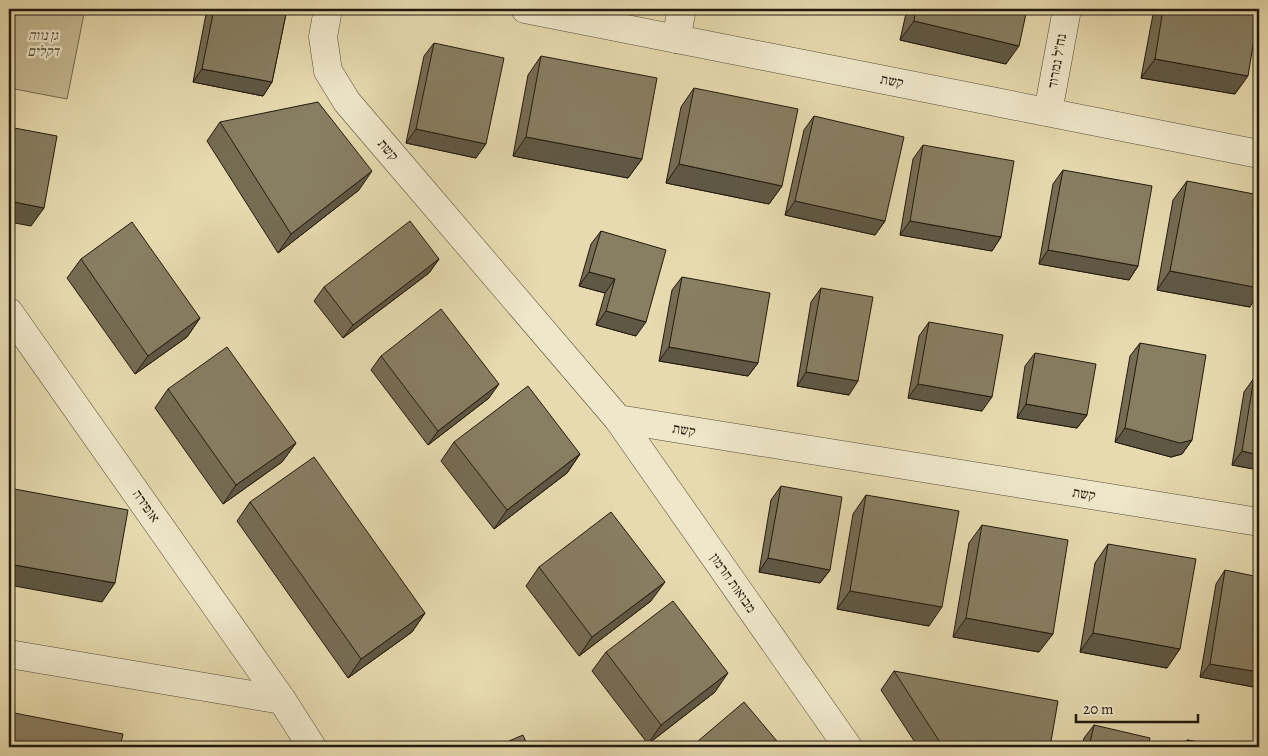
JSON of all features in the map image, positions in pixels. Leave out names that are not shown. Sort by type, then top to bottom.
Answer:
[{"type":"street","name":"קשת","points":[[328,9],[323,37],[328,71],[347,102],[618,419],[1259,522]]},
{"type":"street","name":"קשת","points":[[525,9],[1259,154]]},
{"type":"street","points":[[676,38],[682,9]]},
{"type":"street","name":"נח\"ל נמרוד","points":[[1048,112],[1067,9]]},
{"type":"street","name":"אופירה","points":[[9,312],[282,700],[312,747]]},
{"type":"street","name":"מבואות חרמון","points":[[618,419],[848,747]]},
{"type":"street","points":[[9,654],[282,700]]},
{"type":"green space","name":"גן נווה דקלים","points":[[9,9],[85,9],[67,99],[9,88]]},
{"type":"building","points":[[214,9],[287,9],[272,82],[202,69]]},
{"type":"building","points":[[916,9],[1027,9],[1019,46],[914,21]]},
{"type":"building","points":[[1163,9],[1259,9],[1248,76],[1155,59]]},
{"type":"building","points":[[434,43],[504,58],[486,144],[416,129]]},
{"type":"building","points":[[541,56],[657,78],[642,159],[526,137]]},
{"type":"building","points":[[694,88],[798,109],[782,186],[679,164]]},
{"type":"building","points":[[318,102],[372,171],[291,234],[220,122]]},
{"type":"building","points":[[814,116],[904,137],[885,221],[795,201]]},
{"type":"building","points":[[9,127],[57,136],[44,208],[9,201]]},
{"type":"building","points":[[923,145],[1014,161],[1001,237],[910,221]]},
{"type":"building","points":[[1063,170],[1152,186],[1138,266],[1048,250]]},
{"type":"building","points":[[1187,181],[1259,195],[1259,288],[1170,271]]},
{"type":"building","points":[[410,221],[439,259],[353,325],[324,287]]},
{"type":"building","points":[[132,222],[200,318],[148,356],[81,259]]},
{"type":"building","points":[[601,231],[666,250],[646,322],[606,311],[615,279],[589,272]]},
{"type":"building","points":[[682,277],[770,293],[758,363],[669,347]]},
{"type":"building","points":[[821,288],[873,297],[858,381],[806,372]]},
{"type":"building","points":[[441,309],[499,384],[438,431],[381,356]]},
{"type":"building","points":[[929,322],[1003,335],[992,397],[918,384]]},
{"type":"building","points":[[1140,343],[1206,355],[1192,440],[1180,443],[1125,428]]},
{"type":"building","points":[[227,347],[296,443],[236,485],[168,389]]},
{"type":"building","points":[[1035,353],[1096,364],[1087,415],[1026,404]]},
{"type":"building","points":[[1254,378],[1259,379],[1259,455],[1242,451]]},
{"type":"building","points":[[528,386],[580,454],[507,510],[454,442]]},
{"type":"building","points":[[314,457],[425,613],[361,659],[250,502]]},
{"type":"building","points":[[781,486],[842,497],[830,570],[768,558]]},
{"type":"building","points":[[9,488],[128,510],[115,583],[9,564]]},
{"type":"building","points":[[866,495],[959,511],[942,607],[850,591]]},
{"type":"building","points":[[611,512],[665,582],[592,637],[539,567]]},
{"type":"building","points":[[982,525],[1068,540],[1053,634],[966,618]]},
{"type":"building","points":[[1108,544],[1196,559],[1180,649],[1093,633]]},
{"type":"building","points":[[1225,570],[1259,577],[1259,672],[1210,664]]},
{"type":"building","points":[[673,601],[728,673],[661,725],[606,652]]},
{"type":"building","points":[[894,671],[1058,701],[1050,747],[943,747]]},
{"type":"building","points":[[744,702],[782,747],[691,747]]},
{"type":"building","points":[[9,712],[123,734],[120,747],[9,747]]},
{"type":"building","points":[[1094,725],[1150,738],[1148,747],[1089,747]]},
{"type":"building","points":[[523,735],[528,747],[495,747]]},
{"type":"building","points":[[1187,740],[1227,747],[1186,747]]}]
